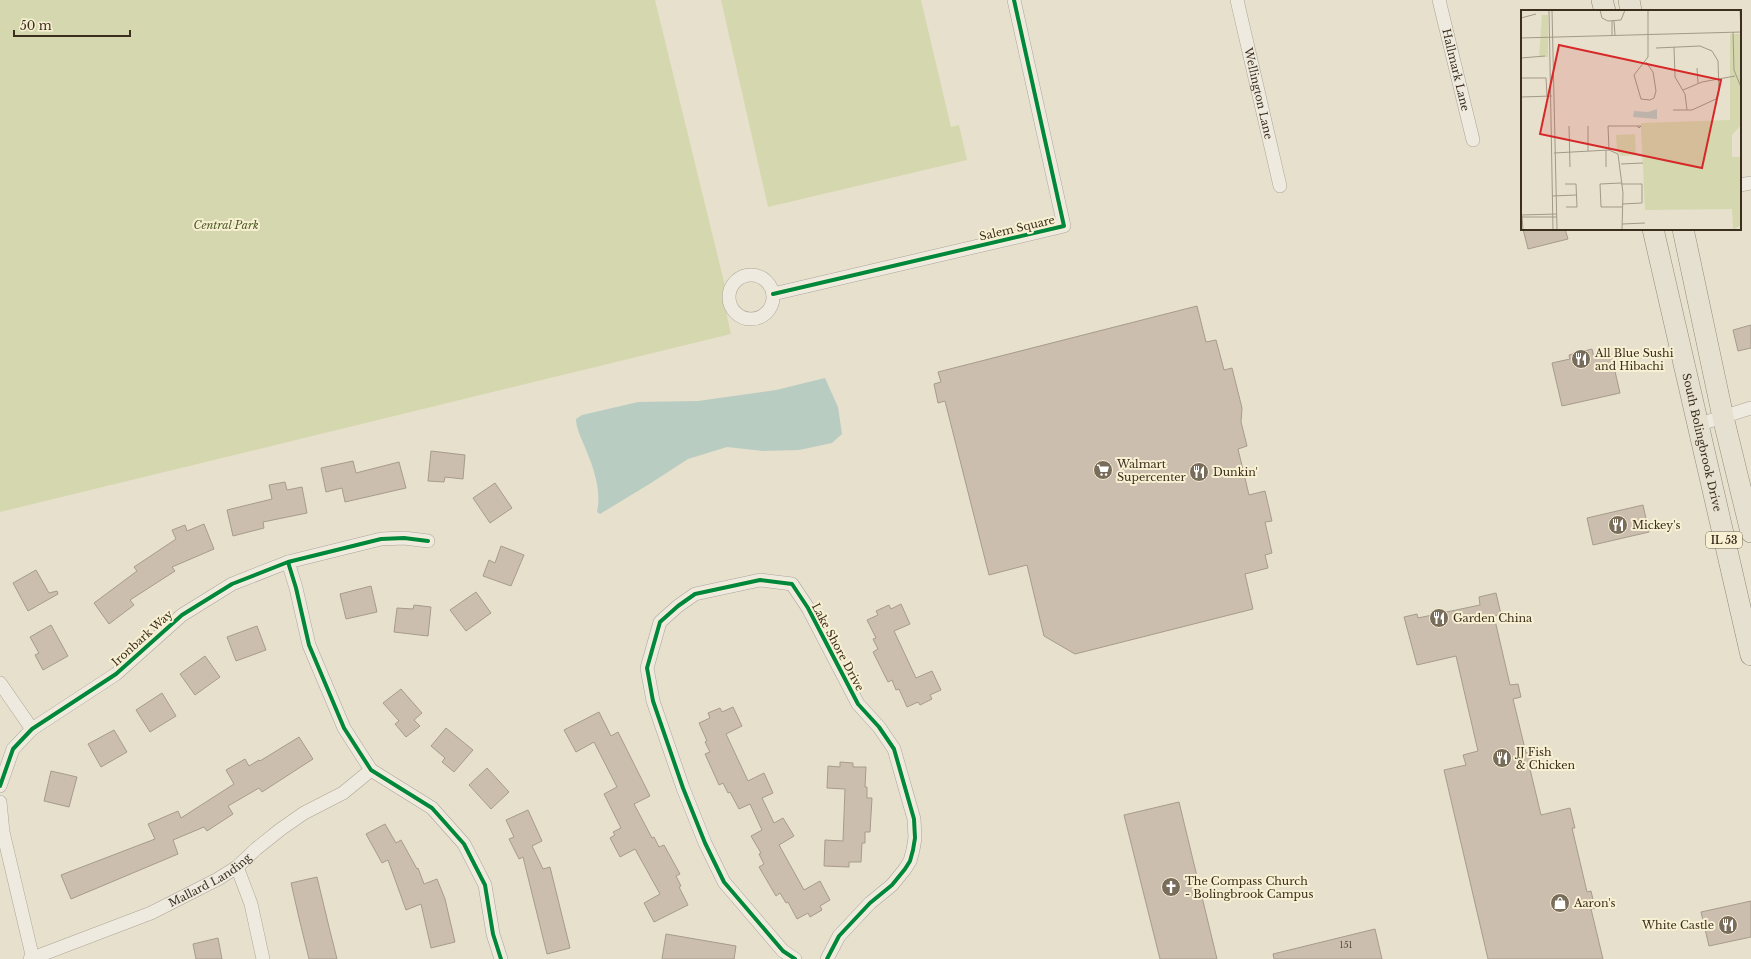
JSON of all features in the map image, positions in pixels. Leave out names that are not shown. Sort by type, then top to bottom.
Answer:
[{"type":"main road","points":[[1602,0],[1605,10]]},
{"type":"main road","points":[[1629,0],[1631,10]]},
{"type":"main road","name":"South Bolingbrook Drive","points":[[1653,230],[1751,655]]},
{"type":"main road","name":"IL 53","points":[[1683,230],[1723,416],[1751,532]]},
{"type":"street","name":"Salem Square","points":[[773,294],[1064,226],[1014,0]]},
{"type":"street","name":"Wellington Lane","points":[[1237,0],[1280,186]]},
{"type":"street","name":"Hallmark Lane","points":[[1439,0],[1473,140]]},
{"type":"street","points":[[1741,185],[1751,183]]},
{"type":"street","points":[[1697,425],[1751,408]]},
{"type":"street","name":"Ironbark Way","points":[[0,786],[13,749],[32,729],[116,674],[182,615],[232,584],[288,562],[381,539],[404,538],[428,541]]},
{"type":"street","points":[[288,562],[296,588],[309,645],[322,679],[344,728],[371,770],[432,808],[464,844],[485,885],[493,934],[501,959]]},
{"type":"street","name":"Lake Shore Drive","points":[[795,959],[784,951],[724,882],[705,843],[683,788],[652,701],[647,668],[660,622],[678,606],[695,594],[760,580],[792,584],[808,608],[858,704],[880,727],[894,749],[914,819],[915,838],[910,861],[892,885],[870,903],[839,936],[827,959]]},
{"type":"street","points":[[0,684],[32,729]]},
{"type":"street","name":"Mallard Landing","points":[[32,959],[151,913],[191,894],[237,867],[280,829],[304,813],[343,793],[371,770]]},
{"type":"street","points":[[0,802],[3,832],[32,959]]},
{"type":"street","points":[[237,867],[251,904],[263,959]]},
{"type":"green space","name":"Central Park","points":[[0,0],[655,0],[725,286],[722,293],[731,334],[0,512]]},
{"type":"green space","points":[[721,0],[921,0],[951,127],[959,125],[967,160],[768,207]]},
{"type":"shaded area","points":[[825,378],[838,407],[842,434],[832,443],[799,450],[763,451],[727,447],[688,459],[600,514],[597,512],[598,495],[596,478],[576,422],[576,419],[582,415],[638,402],[698,401],[776,390]]},
{"type":"building","points":[[1523,230],[1565,230],[1568,239],[1528,249]]},
{"type":"building","name":"Walmart Supercenter","points":[[1197,306],[1206,342],[1216,340],[1224,370],[1232,368],[1242,408],[1241,422],[1247,446],[1238,449],[1249,495],[1265,491],[1272,521],[1265,522],[1272,553],[1265,555],[1268,568],[1245,574],[1253,609],[1075,654],[1044,636],[1027,565],[989,575],[945,401],[938,403],[934,384],[941,382],[938,372]]},
{"type":"building","points":[[1751,325],[1751,348],[1738,351],[1733,330]]},
{"type":"building","points":[[1592,349],[1594,358],[1611,354],[1620,393],[1562,406],[1552,363],[1570,359],[1569,355]]},
{"type":"building","points":[[431,451],[465,455],[463,479],[445,477],[444,482],[428,481]]},
{"type":"building","points":[[353,461],[356,473],[399,462],[406,488],[345,502],[342,488],[326,492],[321,468]]},
{"type":"building","points":[[285,482],[287,490],[302,487],[307,513],[263,522],[264,528],[233,536],[227,510],[272,499],[269,485]]},
{"type":"building","points":[[495,483],[512,508],[490,523],[473,498]]},
{"type":"building","name":"Mickey's","points":[[1643,505],[1649,532],[1593,545],[1587,518]]},
{"type":"building","points":[[204,524],[214,549],[172,567],[175,571],[130,600],[134,605],[109,624],[94,603],[137,571],[134,567],[176,539],[172,530],[185,525],[187,531]]},
{"type":"building","points":[[501,546],[524,555],[511,586],[483,576],[489,560],[495,563]]},
{"type":"building","points":[[36,570],[49,593],[57,591],[58,594],[28,611],[13,583]]},
{"type":"building","points":[[371,586],[377,612],[346,619],[340,594]]},
{"type":"building","points":[[476,592],[491,613],[466,631],[450,610]]},
{"type":"building","points":[[1496,593],[1501,614],[1494,616],[1510,685],[1518,684],[1521,697],[1513,699],[1526,753],[1534,751],[1537,763],[1529,765],[1541,815],[1570,808],[1575,828],[1572,828],[1587,892],[1591,891],[1595,908],[1591,909],[1603,959],[1488,959],[1444,770],[1466,765],[1463,755],[1478,751],[1456,656],[1417,665],[1404,617],[1417,614],[1418,618],[1480,605],[1479,597]]},
{"type":"building","points":[[901,604],[910,624],[894,631],[916,678],[932,671],[941,690],[930,695],[932,699],[920,705],[918,702],[907,707],[899,689],[896,690],[892,680],[888,682],[873,652],[878,649],[873,639],[876,638],[867,620],[878,615],[876,611],[889,605],[891,609]]},
{"type":"building","points":[[414,605],[431,607],[428,636],[394,632],[397,608],[413,609]]},
{"type":"building","points":[[51,625],[68,656],[43,670],[35,655],[39,653],[30,637]]},
{"type":"building","points":[[257,626],[266,650],[236,661],[227,637]]},
{"type":"building","points":[[205,656],[220,677],[195,695],[180,674]]},
{"type":"building","points":[[401,689],[422,713],[414,720],[420,726],[406,737],[395,724],[399,721],[383,703]]},
{"type":"building","points":[[162,693],[176,716],[150,732],[136,710]]},
{"type":"building","points":[[733,707],[742,726],[726,734],[748,781],[764,773],[773,793],[762,798],[774,823],[783,818],[794,836],[779,845],[804,890],[820,881],[830,900],[820,906],[822,910],[810,917],[808,913],[797,919],[788,902],[786,903],[780,893],[776,896],[759,867],[764,864],[759,854],[761,853],[751,836],[762,830],[750,804],[739,809],[730,792],[728,793],[723,783],[719,785],[705,754],[710,752],[699,723],[710,718],[708,713],[720,708],[722,712]]},
{"type":"building","points":[[599,712],[611,736],[618,732],[650,796],[634,804],[652,838],[654,837],[659,847],[664,845],[680,874],[676,876],[681,886],[679,887],[688,905],[654,922],[644,903],[660,894],[635,849],[620,857],[610,838],[615,835],[613,832],[621,828],[604,794],[617,787],[594,742],[576,752],[564,730]]},
{"type":"building","points":[[446,728],[473,750],[454,772],[442,762],[445,758],[431,746]]},
{"type":"building","points":[[114,730],[127,752],[101,767],[88,744]]},
{"type":"building","points":[[299,737],[313,759],[262,792],[259,788],[228,806],[233,814],[207,831],[204,827],[173,840],[178,854],[71,899],[61,875],[155,839],[148,824],[178,811],[181,818],[234,784],[226,770],[245,759],[249,766]]},
{"type":"building","points":[[840,762],[853,763],[853,767],[866,767],[865,787],[867,787],[867,798],[872,798],[870,832],[865,832],[865,843],[862,843],[861,862],[849,862],[849,867],[824,866],[825,840],[843,841],[845,789],[827,788],[828,766],[840,767]]},
{"type":"building","points":[[487,768],[509,792],[491,809],[469,785]]},
{"type":"building","points":[[51,771],[77,777],[69,807],[44,801]]},
{"type":"building","name":"The Compass Church - Bolingbrook Campus","points":[[1179,802],[1217,959],[1160,959],[1124,815]]},
{"type":"building","points":[[528,810],[542,841],[532,846],[543,869],[550,867],[570,948],[547,954],[523,857],[519,859],[509,839],[514,837],[506,820]]},
{"type":"building","points":[[385,824],[396,843],[401,840],[417,869],[418,868],[424,884],[437,879],[445,899],[455,942],[431,948],[421,904],[406,910],[388,860],[382,863],[366,834]]},
{"type":"building","points":[[317,877],[337,959],[309,959],[299,918],[291,883]]},
{"type":"building","name":"White Castle","points":[[1751,901],[1751,937],[1709,946],[1701,912]]},
{"type":"building","points":[[1375,929],[1382,959],[1274,959],[1273,954]]},
{"type":"building","points":[[666,934],[736,946],[734,959],[662,959]]},
{"type":"building","points":[[218,938],[222,959],[196,959],[193,944]]},
{"type":"cycle path","points":[[773,294],[1064,226],[1014,0]]},
{"type":"cycle path","points":[[0,786],[13,749],[32,729],[116,674],[182,615],[232,584],[288,562],[381,539],[404,538],[428,541]]},
{"type":"cycle path","points":[[288,562],[296,588],[309,645],[344,728],[371,770],[432,808],[464,844],[485,885],[493,934],[501,959]]},
{"type":"cycle path","points":[[795,959],[783,951],[724,882],[705,843],[683,788],[653,701],[647,668],[660,622],[678,606],[695,594],[760,580],[792,584],[808,608],[858,704],[879,727],[894,749],[914,819],[915,838],[910,861],[892,885],[870,903],[839,936],[827,959]]},
{"type":"place","name":"All Blue Sushi and Hibachi","points":[[1581,359]]},
{"type":"place","name":"Walmart Supercenter","points":[[1103,470]]},
{"type":"place","name":"Dunkin'","points":[[1199,472]]},
{"type":"place","name":"Mickey's","points":[[1618,525]]},
{"type":"place","name":"Garden China","points":[[1439,618]]},
{"type":"place","name":"JJ Fish & Chicken","points":[[1502,758]]},
{"type":"place","name":"The Compass Church - Bolingbrook Campus","points":[[1171,887]]},
{"type":"place","name":"Aaron's","points":[[1560,903]]},
{"type":"place","name":"White Castle","points":[[1728,925]]}]
